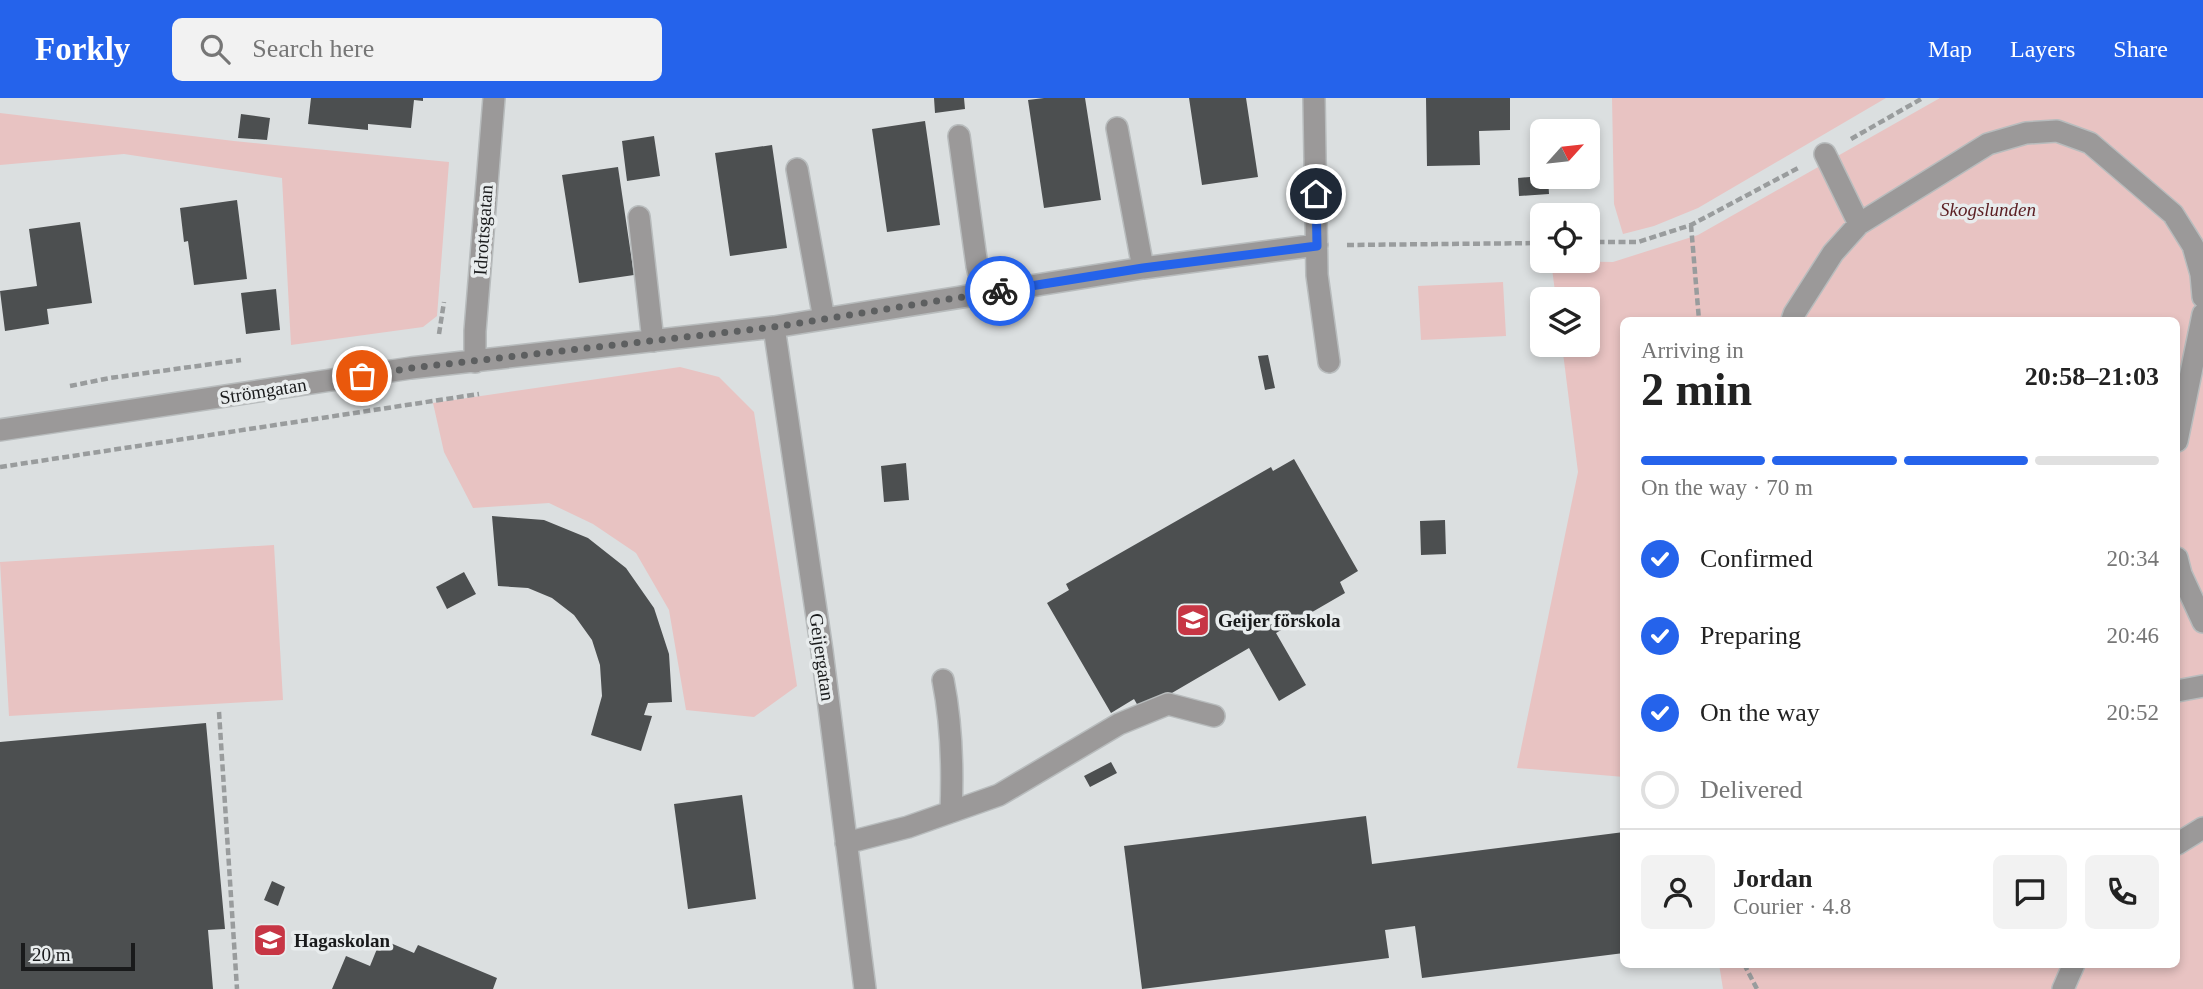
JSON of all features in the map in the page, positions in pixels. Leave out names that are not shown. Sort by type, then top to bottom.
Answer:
[{"type":"street","name":"Idrottsgatan","points":[[475,362],[475,331],[494,98]]},
{"type":"street","points":[[1314,98],[1317,275],[1329,362]]},
{"type":"street","points":[[1117,128],[1143,268]]},
{"type":"street","points":[[1793,317],[1833,253],[1859,224],[1988,144],[2026,133],[2057,131],[2090,143],[2173,214],[2193,246],[2201,274],[2203,298]]},
{"type":"street","points":[[959,136],[977,266],[984,294]]},
{"type":"street","points":[[1825,154],[1859,224]]},
{"type":"street","points":[[797,169],[824,319]]},
{"type":"street","points":[[639,217],[653,341]]},
{"type":"street","name":"Strömgatan","points":[[0,430],[411,368],[774,327],[1143,268],[1317,246]]},
{"type":"street","points":[[2180,426],[2203,314]]},
{"type":"street","name":"Geijergatan","points":[[774,327],[822,651],[865,989]]},
{"type":"street","points":[[2180,574],[2203,622]]},
{"type":"street","points":[[943,680],[949,712],[953,765],[951,812]]},
{"type":"street","points":[[2180,691],[2203,687]]},
{"type":"street","points":[[846,843],[908,827],[999,795],[1119,724],[1168,704],[1214,716]]},
{"type":"street","points":[[2180,842],[2203,828]]},
{"type":"street","points":[[2063,989],[2072,968]]},
{"type":"path","points":[[1600,243],[1638,242],[1691,225],[1923,98]]},
{"type":"path","points":[[1691,225],[1699,317]]},
{"type":"path","points":[[1317,246],[1530,243]]},
{"type":"path","points":[[428,337],[475,331]]},
{"type":"path","points":[[61,388],[110,378],[248,359]]},
{"type":"path","points":[[219,712],[236,989]]},
{"type":"path","points":[[1746,968],[1757,989]]},
{"type":"green space","points":[[1612,98],[1886,98],[1698,208],[1654,226],[1623,234],[1614,204]]},
{"type":"green space","name":"Skogslunden","points":[[1940,98],[2203,98],[2203,989],[1723,989],[1720,968],[2180,968],[2180,317],[1620,317],[1620,777],[1517,768],[1578,472],[1564,357],[1600,357],[1600,287],[1554,287],[1553,273],[1600,273],[1600,262],[1613,262],[1698,235]]},
{"type":"green space","points":[[0,113],[234,141],[449,162],[437,316],[423,327],[291,345],[282,178],[124,154],[0,165]]},
{"type":"green space","points":[[1503,282],[1506,336],[1421,340],[1418,286]]},
{"type":"green space","points":[[680,367],[719,377],[754,412],[797,686],[754,717],[686,710],[669,610],[636,553],[593,524],[549,503],[473,508],[444,452],[433,403]]},
{"type":"green space","points":[[274,545],[283,700],[9,716],[0,562]]},
{"type":"building","points":[[311,98],[423,98],[423,101],[414,100],[411,128],[368,124],[368,130],[308,124]]},
{"type":"building","points":[[934,98],[964,98],[965,109],[935,113]]},
{"type":"building","points":[[1085,98],[1101,200],[1044,208],[1028,100]]},
{"type":"building","points":[[1189,98],[1246,98],[1258,177],[1202,185]]},
{"type":"building","points":[[1426,98],[1510,98],[1510,130],[1479,131],[1480,165],[1427,166]]},
{"type":"building","points":[[241,114],[270,118],[267,140],[238,138]]},
{"type":"building","points":[[925,121],[940,225],[887,232],[872,129]]},
{"type":"building","points":[[654,136],[660,176],[627,181],[622,141]]},
{"type":"building","points":[[772,145],[787,248],[730,256],[715,153]]},
{"type":"building","points":[[618,167],[634,275],[579,283],[562,175]]},
{"type":"building","points":[[1530,177],[1530,189],[1549,189],[1549,194],[1519,196],[1518,178]]},
{"type":"building","points":[[237,200],[247,279],[194,285],[188,241],[184,242],[180,208]]},
{"type":"building","points":[[80,222],[92,303],[47,309],[49,324],[5,331],[0,291],[37,286],[29,229]]},
{"type":"building","points":[[276,289],[280,330],[246,334],[241,293]]},
{"type":"building","points":[[1268,355],[1275,388],[1265,390],[1258,356]]},
{"type":"building","points":[[1294,459],[1358,571],[1340,582],[1345,593],[1276,633],[1306,685],[1279,701],[1249,648],[1141,711],[1134,699],[1111,713],[1047,603],[1069,590],[1066,584],[1271,467],[1273,471]]},
{"type":"building","points":[[906,463],[909,500],[884,502],[881,466]]},
{"type":"building","points":[[492,516],[544,520],[588,538],[626,568],[654,608],[669,654],[672,702],[648,703],[644,715],[652,716],[641,751],[591,735],[602,696],[600,665],[592,640],[574,615],[552,598],[528,588],[498,586]]},
{"type":"building","points":[[1445,520],[1446,554],[1421,555],[1420,521]]},
{"type":"building","points":[[464,572],[476,594],[447,609],[436,587]]},
{"type":"building","points":[[206,723],[225,929],[208,930],[213,989],[0,989],[0,742]]},
{"type":"building","points":[[1111,762],[1117,773],[1090,787],[1084,776]]},
{"type":"building","points":[[742,795],[756,899],[688,909],[674,804]]},
{"type":"building","points":[[1366,816],[1372,864],[1620,833],[1620,953],[1422,978],[1415,926],[1385,930],[1389,958],[1142,989],[1124,846]]},
{"type":"building","points":[[272,881],[285,887],[278,906],[264,900]]},
{"type":"building","points":[[381,939],[414,953],[418,945],[497,978],[493,989],[332,989],[346,956],[370,966]]},
{"type":"way so far","points":[[362,376],[411,368],[774,327],[1000,291]]},
{"type":"place","name":"Geijer förskola","points":[[1193,620]]},
{"type":"place","name":"Hagaskolan","points":[[270,940]]},
{"type":"route","points":[[1000,291],[1143,268],[1317,246],[1316,194]]}]
